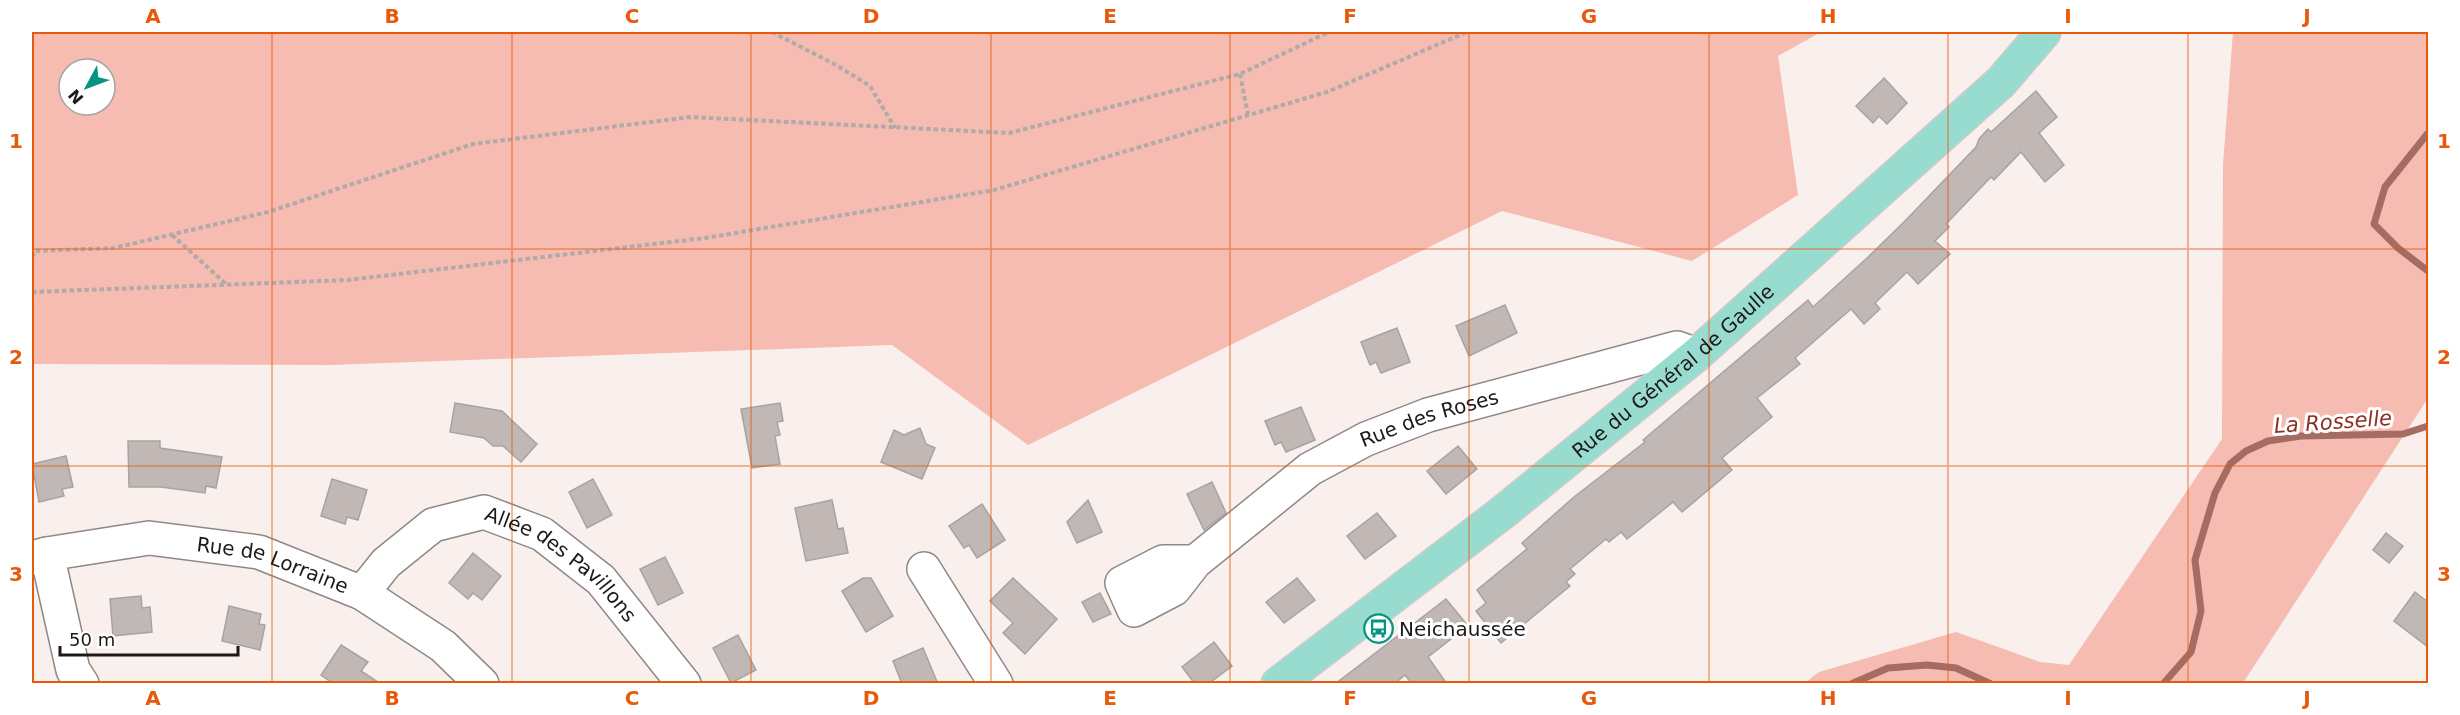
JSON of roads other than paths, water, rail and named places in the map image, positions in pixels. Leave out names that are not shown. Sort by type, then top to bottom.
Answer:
[{"type":"main road","name":"Rue du Général de Gaulle","points":[[1278,684],[1502,513],[1696,355],[2001,82],[2044,32]]},
{"type":"street","name":"Rue des Roses","points":[[1195,562],[1310,469],[1366,439],[1428,415],[1677,348],[1696,355]]},
{"type":"street","name":"Allée des Pavillons","points":[[362,593],[386,563],[433,525],[484,512],[542,534],[601,580],[684,684]]},
{"type":"street","name":"Rue de Lorraine","points":[[39,556],[149,538],[259,552],[362,593],[443,646],[482,684]]},
{"type":"street","points":[[39,556],[73,670],[82,684]]},
{"type":"street","points":[[924,569],[996,684]]},
{"type":"waterway","name":"La Rosselle","points":[[2428,133],[2385,187],[2374,224],[2398,248],[2428,271]]},
{"type":"waterway","name":"La Rosselle","points":[[2163,684],[2191,652],[2201,611],[2195,560],[2215,493],[2230,464],[2246,451],[2268,441],[2301,436],[2403,434],[2428,426]]},
{"type":"waterway","name":"La Rosselle","points":[[1851,684],[1888,668],[1927,665],[1956,668],[1991,684]]},
{"type":"place","name":"Neichaussée","points":[[1378,629]]}]
